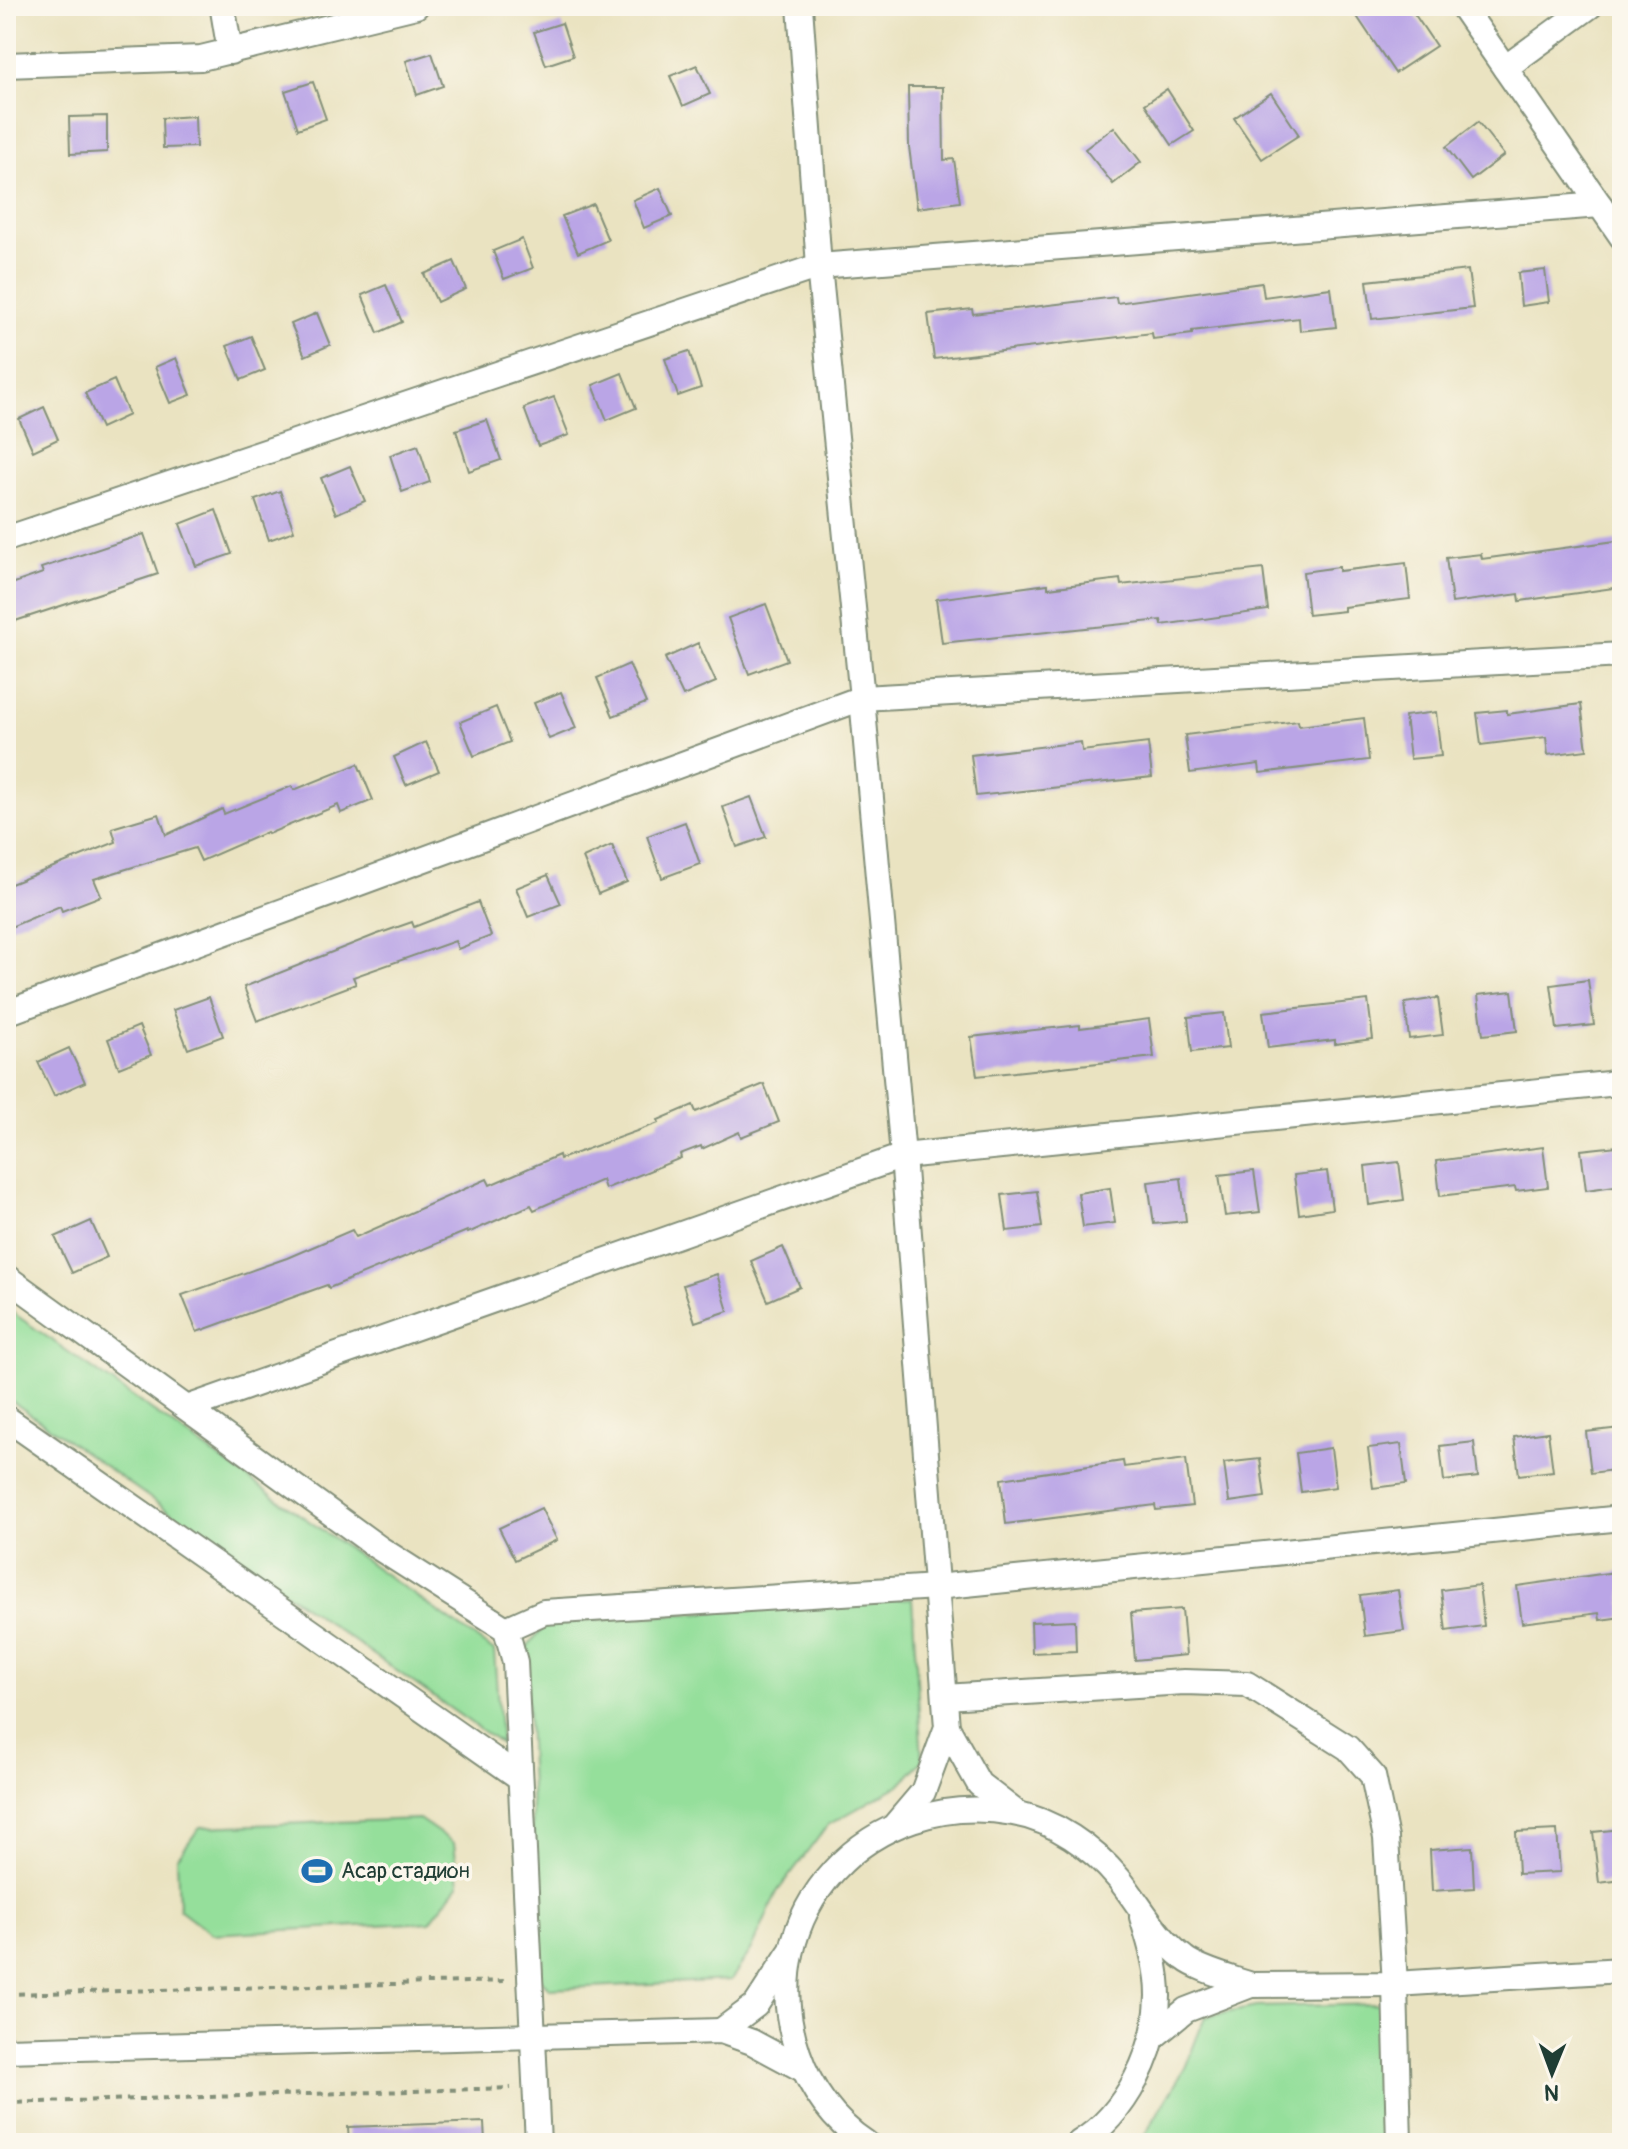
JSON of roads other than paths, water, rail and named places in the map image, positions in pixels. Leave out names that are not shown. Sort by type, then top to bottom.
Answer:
[{"type":"street","points":[[226,6],[223,22],[230,52]]},
{"type":"street","points":[[6,65],[201,58],[416,6]]},
{"type":"street","points":[[800,6],[819,266],[903,1156],[947,1727],[923,1792],[895,1825]]},
{"type":"street","points":[[1462,6],[1622,237]]},
{"type":"street","points":[[1505,68],[1590,6]]},
{"type":"street","points":[[6,539],[819,266],[1600,205]]},
{"type":"street","points":[[6,1013],[862,698],[1622,655]]},
{"type":"street","points":[[187,1408],[903,1156],[1592,1086],[1622,1080]]},
{"type":"street","points":[[6,1277],[379,1548],[506,1629],[515,1662],[538,2143]]},
{"type":"street","points":[[6,1418],[519,1777]]},
{"type":"street","points":[[506,1629],[544,1612],[936,1587],[1622,1518]]},
{"type":"street","points":[[945,1697],[1184,1682],[1247,1684],[1348,1748],[1373,1776],[1386,1838],[1395,1984],[1399,2143]]},
{"type":"street","points":[[947,1727],[979,1784],[1016,1813]]},
{"type":"street","points":[[721,2031],[756,2005],[792,1949],[807,1910],[829,1875],[859,1847],[895,1825],[934,1812],[975,1808],[1016,1813],[1055,1828],[1090,1850],[1185,1959],[1251,1985]]},
{"type":"street","points":[[1079,2143],[1116,2110],[1138,2076],[1153,2037],[1158,1996],[1154,1955],[1140,1911]]},
{"type":"street","points":[[792,1949],[787,1990],[791,2031],[804,2070],[826,2106],[866,2143]]},
{"type":"street","points":[[1153,2037],[1186,2010],[1251,1985],[1395,1984],[1622,1970]]},
{"type":"street","points":[[6,2050],[721,2031],[752,2042],[804,2070]]},
{"type":"place","name":"Асар стадион","points":[[317,1871]]}]
